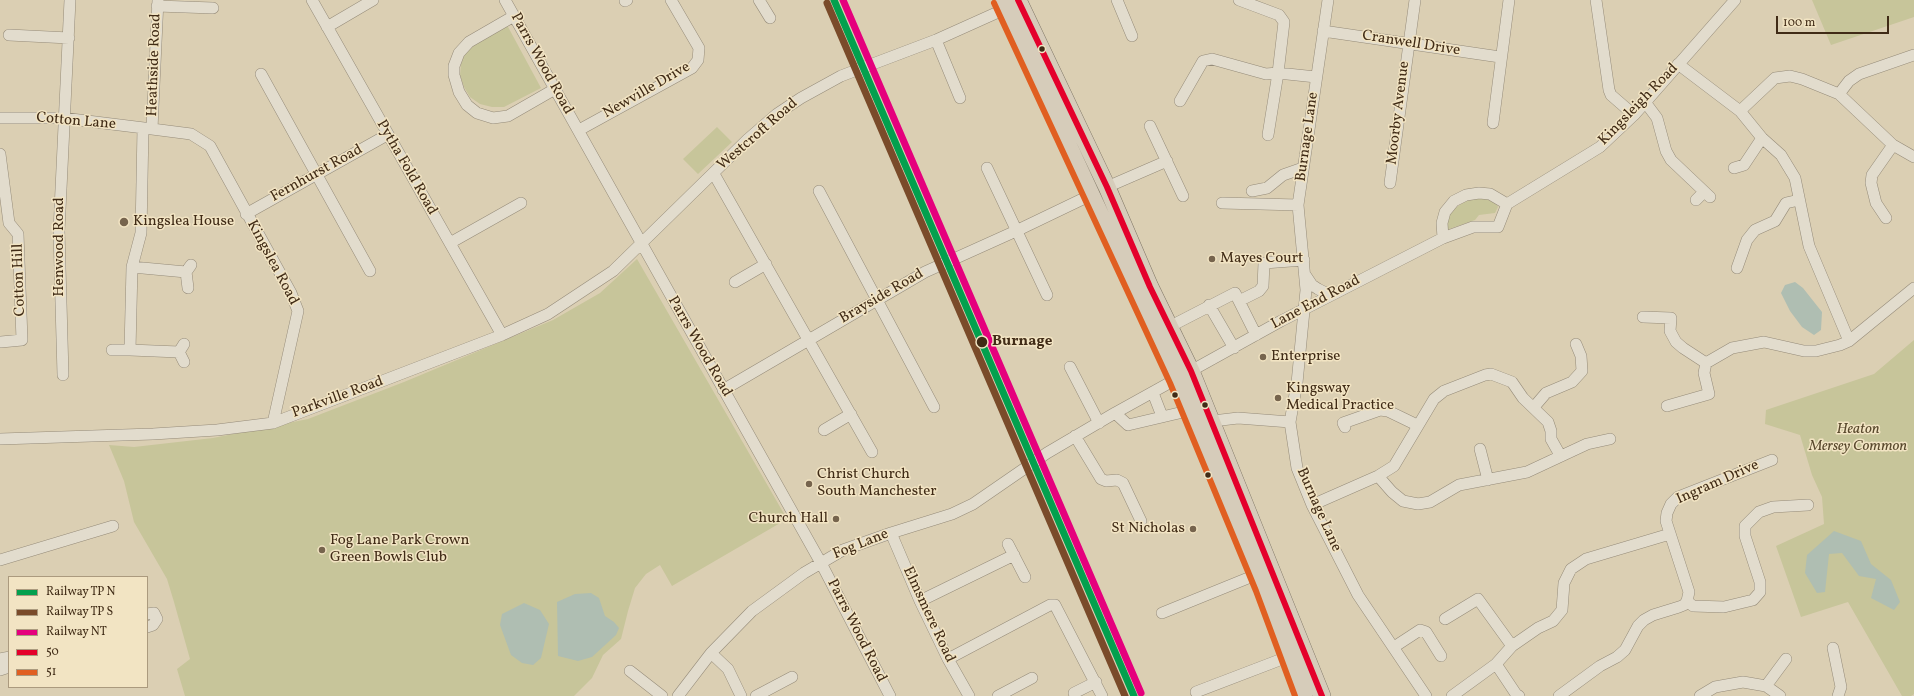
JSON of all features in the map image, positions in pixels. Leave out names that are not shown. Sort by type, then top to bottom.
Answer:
[{"type":"highway","points":[[1015,3],[1107,187],[1150,287],[1191,371],[1213,421],[1223,461],[1226,496]]},
{"type":"highway","points":[[1015,3],[1091,195],[1177,380],[1223,461],[1322,696]]},
{"type":"highway","points":[[1150,287],[1154,309],[1180,366],[1181,372],[1177,380]]},
{"type":"highway","points":[[1191,371],[1187,381],[1194,410],[1226,496],[1290,656],[1304,696]]},
{"type":"street","name":"Henwood Road","points":[[63,375],[59,231],[63,118],[70,0]]},
{"type":"street","name":"Pytha Fold Road","points":[[312,0],[387,135],[502,335]]},
{"type":"street","points":[[327,27],[373,0]]},
{"type":"street","name":"Parrs Wood Road","points":[[505,0],[579,130],[641,245],[821,563],[890,696]]},
{"type":"street","name":"Newville Drive","points":[[579,130],[692,68],[698,60],[699,48],[671,0]]},
{"type":"street","points":[[759,0],[770,18]]},
{"type":"street","points":[[1117,0],[1132,36]]},
{"type":"street","points":[[1239,0],[1279,15],[1284,22],[1278,73],[1268,135]]},
{"type":"street","name":"Burnage Lane","points":[[1328,0],[1298,205],[1306,275],[1305,309],[1297,383],[1290,422],[1297,468],[1312,504],[1358,595],[1426,696]]},
{"type":"street","name":"Moorby Avenue","points":[[1390,183],[1415,0]]},
{"type":"street","points":[[1493,123],[1500,57],[1509,0]]},
{"type":"street","points":[[1596,0],[1609,90],[1611,95],[1634,114]]},
{"type":"street","name":"Kingsleigh Road","points":[[1507,204],[1600,147],[1634,114],[1735,0]]},
{"type":"street","points":[[158,3],[213,8]]},
{"type":"street","name":"Heathside Road","points":[[130,350],[132,267],[141,233],[147,129],[158,3]]},
{"type":"street","name":"Westcroft Road","points":[[641,245],[771,119],[801,98],[841,76],[936,40],[1015,3]]},
{"type":"street","points":[[514,16],[469,42],[458,53],[454,66],[454,75],[459,92],[467,104],[477,114],[493,118],[508,116],[555,89]]},
{"type":"street","name":"Cranwell Drive","points":[[1323,31],[1500,57]]},
{"type":"street","points":[[9,35],[68,38]]},
{"type":"street","points":[[936,40],[960,98]]},
{"type":"street","points":[[1839,94],[1849,81],[1859,74],[1914,55]]},
{"type":"street","points":[[1180,101],[1203,61],[1212,59],[1266,74],[1278,73],[1316,77]]},
{"type":"street","points":[[1678,64],[1740,111],[1762,138],[1781,155],[1795,178],[1809,246],[1849,341]]},
{"type":"street","points":[[261,74],[370,271]]},
{"type":"street","points":[[1740,111],[1775,78],[1790,76],[1802,79],[1839,94],[1894,145],[1914,157]]},
{"type":"street","points":[[1645,102],[1657,118],[1666,151],[1671,160],[1707,194],[1696,200]]},
{"type":"street","name":"Cotton Lane","points":[[0,118],[63,118],[147,129]]},
{"type":"street","points":[[1150,126],[1184,196]]},
{"type":"street","name":"Kingslea Road","points":[[147,129],[191,134],[210,146],[246,214],[291,293],[298,311],[273,423]]},
{"type":"street","name":"Fernhurst Road","points":[[246,214],[387,135]]},
{"type":"street","points":[[1734,168],[1744,165],[1762,138]]},
{"type":"street","points":[[1886,218],[1876,203],[1871,183],[1872,175],[1894,145]]},
{"type":"street","name":"Cotton Hill","points":[[0,154],[9,222],[18,234],[22,340],[1,342]]},
{"type":"street","points":[[1107,187],[1167,161]]},
{"type":"street","points":[[987,168],[1047,296]]},
{"type":"street","points":[[1252,191],[1266,188],[1283,176],[1303,168]]},
{"type":"street","points":[[714,174],[872,452]]},
{"type":"street","points":[[818,191],[878,300],[934,407]]},
{"type":"street","points":[[1443,238],[1442,223],[1445,212],[1454,201],[1466,195],[1479,193],[1490,194],[1507,204]]},
{"type":"street","name":"Brayside Road","points":[[723,390],[925,272],[1091,195]]},
{"type":"street","points":[[1738,268],[1747,240],[1755,230],[1775,221],[1786,203],[1800,200]]},
{"type":"street","points":[[450,243],[521,203]]},
{"type":"street","points":[[1222,203],[1298,205]]},
{"type":"street","name":"Lane End Road","points":[[1191,371],[1305,309],[1443,238],[1473,227],[1498,227],[1507,204]]},
{"type":"street","name":"Parkville Road","points":[[0,439],[153,434],[217,430],[273,423],[502,335],[548,314],[613,270],[641,245]]},
{"type":"street","points":[[1238,301],[1259,291],[1263,286],[1264,263],[1304,260]]},
{"type":"street","points":[[736,282],[766,264]]},
{"type":"street","points":[[132,267],[188,268],[188,288]]},
{"type":"street","points":[[1306,275],[1310,282],[1318,289],[1329,293],[1336,293]]},
{"type":"street","points":[[1667,406],[1709,394],[1704,373],[1706,363],[1732,348],[1752,343],[1764,342],[1804,351],[1816,351],[1840,345],[1849,341],[1914,288]]},
{"type":"street","points":[[1169,327],[1234,293],[1256,335]]},
{"type":"street","points":[[1209,305],[1234,348]]},
{"type":"street","points":[[1642,316],[1671,318],[1670,331],[1676,342],[1706,363]]},
{"type":"street","points":[[1534,407],[1546,393],[1572,382],[1582,370],[1581,356],[1576,344]]},
{"type":"street","points":[[112,350],[182,353]]},
{"type":"street","points":[[1070,367],[1099,423]]},
{"type":"street","name":"Fog Lane","points":[[678,696],[711,653],[752,611],[804,573],[844,550],[891,533],[952,514],[973,504],[1047,453],[1191,371]]},
{"type":"street","points":[[1312,504],[1378,476],[1394,466],[1434,399],[1444,391],[1485,375],[1491,374],[1512,382],[1523,398],[1548,422],[1551,431],[1551,439],[1560,455]]},
{"type":"street","points":[[1153,393],[1162,416]]},
{"type":"street","points":[[1116,413],[1128,425],[1162,416],[1194,410]]},
{"type":"street","points":[[1345,427],[1343,423],[1380,410],[1388,411],[1417,426]]},
{"type":"street","points":[[824,430],[851,414]]},
{"type":"street","points":[[1213,421],[1238,418],[1290,422]]},
{"type":"street","points":[[1075,436],[1101,478],[1106,481],[1117,480],[1123,483],[1141,521]]},
{"type":"street","points":[[1378,476],[1392,492],[1403,501],[1418,504],[1430,502],[1459,485],[1527,472],[1560,455],[1586,444],[1610,439]]},
{"type":"street","points":[[1480,449],[1488,480]]},
{"type":"street","name":"Ingram Drive","points":[[1687,601],[1689,592],[1666,521],[1667,513],[1671,504],[1678,497],[1772,460]]},
{"type":"street","points":[[1559,696],[1625,650],[1638,626],[1644,620],[1684,605],[1687,601],[1693,606],[1724,608],[1753,600],[1760,592],[1760,582],[1746,536],[1745,526],[1759,512],[1773,507],[1808,505]]},
{"type":"street","points":[[0,560],[113,526]]},
{"type":"street","name":"Elmsmere Road","points":[[891,533],[920,601],[948,659],[969,696]]},
{"type":"street","points":[[1452,696],[1496,664],[1512,646],[1538,628],[1552,621],[1562,610],[1564,582],[1571,569],[1586,559],[1670,534]]},
{"type":"street","points":[[1008,544],[1026,577]]},
{"type":"street","points":[[920,601],[1014,555]]},
{"type":"street","points":[[1162,613],[1258,574]]},
{"type":"street","points":[[1445,619],[1478,599],[1512,646]]},
{"type":"street","points":[[948,659],[1050,605],[1055,605],[1102,696]]},
{"type":"street","points":[[148,614],[152,612],[157,619],[153,625],[148,626]]},
{"type":"street","points":[[1394,647],[1420,630],[1426,632],[1442,656]]},
{"type":"street","points":[[1833,648],[1842,687],[1838,696]]},
{"type":"street","points":[[711,653],[728,669],[741,696]]},
{"type":"street","points":[[1196,692],[1290,656]]},
{"type":"street","points":[[1766,686],[1786,659]]},
{"type":"street","points":[[1496,664],[1516,694],[1519,696]]},
{"type":"street","points":[[630,671],[662,696]]},
{"type":"street","points":[[756,696],[792,678]]},
{"type":"street","points":[[998,696],[1032,678]]},
{"type":"street","points":[[1074,693],[1096,682]]},
{"type":"street","points":[[1700,696],[1715,687],[1743,682],[1766,686],[1780,696]]},
{"type":"green space","points":[[1812,0],[1914,0],[1914,17],[1831,45]]},
{"type":"green space","points":[[507,25],[541,88],[504,107],[492,107],[480,104],[470,97],[464,87],[460,75],[461,64],[465,53],[472,44]]},
{"type":"green space","points":[[717,127],[732,142],[698,174],[683,159]]},
{"type":"green space","points":[[1469,198],[1488,198],[1495,202],[1498,207],[1495,213],[1479,215],[1475,220],[1446,230],[1446,221],[1450,212]]},
{"type":"green space","points":[[637,259],[787,519],[672,586],[660,565],[646,574],[635,588],[621,639],[603,655],[592,678],[574,696],[185,696],[177,669],[190,659],[174,602],[167,579],[134,522],[124,481],[109,445],[134,447],[213,438],[308,419],[404,382],[553,320],[600,293]]},
{"type":"green space","name":"Heaton Mersey Common","points":[[1914,340],[1914,694],[1911,696],[1902,696],[1848,602],[1801,617],[1776,546],[1824,524],[1822,497],[1812,475],[1800,435],[1765,424],[1766,410],[1874,374]]},
{"type":"shaded area","points":[[1795,282],[1803,288],[1822,312],[1821,330],[1814,335],[1802,327],[1790,311],[1781,293],[1785,285]]},
{"type":"shaded area","points":[[1834,531],[1861,541],[1871,564],[1891,580],[1900,602],[1894,610],[1871,598],[1876,579],[1859,576],[1842,553],[1829,554],[1825,592],[1817,593],[1805,573],[1807,555]]},
{"type":"shaded area","points":[[591,593],[599,598],[605,616],[614,622],[619,628],[616,635],[592,657],[578,661],[558,656],[557,602],[575,594]]},
{"type":"shaded area","points":[[524,603],[540,610],[549,624],[541,658],[533,665],[522,663],[511,655],[500,625],[502,614]]},
{"type":"transit line","points":[[834,0],[1134,696]]},
{"type":"transit line","name":"50","points":[[1018,0],[1107,187],[1150,287],[1191,371],[1322,696]]},
{"type":"transit line","points":[[827,3],[1125,696]]},
{"type":"transit line","name":"51","points":[[994,3],[1170,383],[1256,591],[1295,696]]},
{"type":"rail line","name":"NT","points":[[843,0],[1141,693]]},
{"type":"place","name":"Kingslea House","points":[[124,222]]},
{"type":"place","name":"Mayes Court","points":[[1212,259]]},
{"type":"place","name":"Burnage","points":[[982,342]]},
{"type":"place","name":"Enterprise","points":[[1263,357]]},
{"type":"place","name":"Kingsway Medical Practice","points":[[1278,398]]},
{"type":"place","name":"Christ Church South Manchester","points":[[809,484]]},
{"type":"place","name":"Church Hall","points":[[836,519]]},
{"type":"place","name":"St Nicholas","points":[[1193,529]]},
{"type":"place","name":"Fog Lane Park Crown Green Bowls Club","points":[[322,550]]}]
